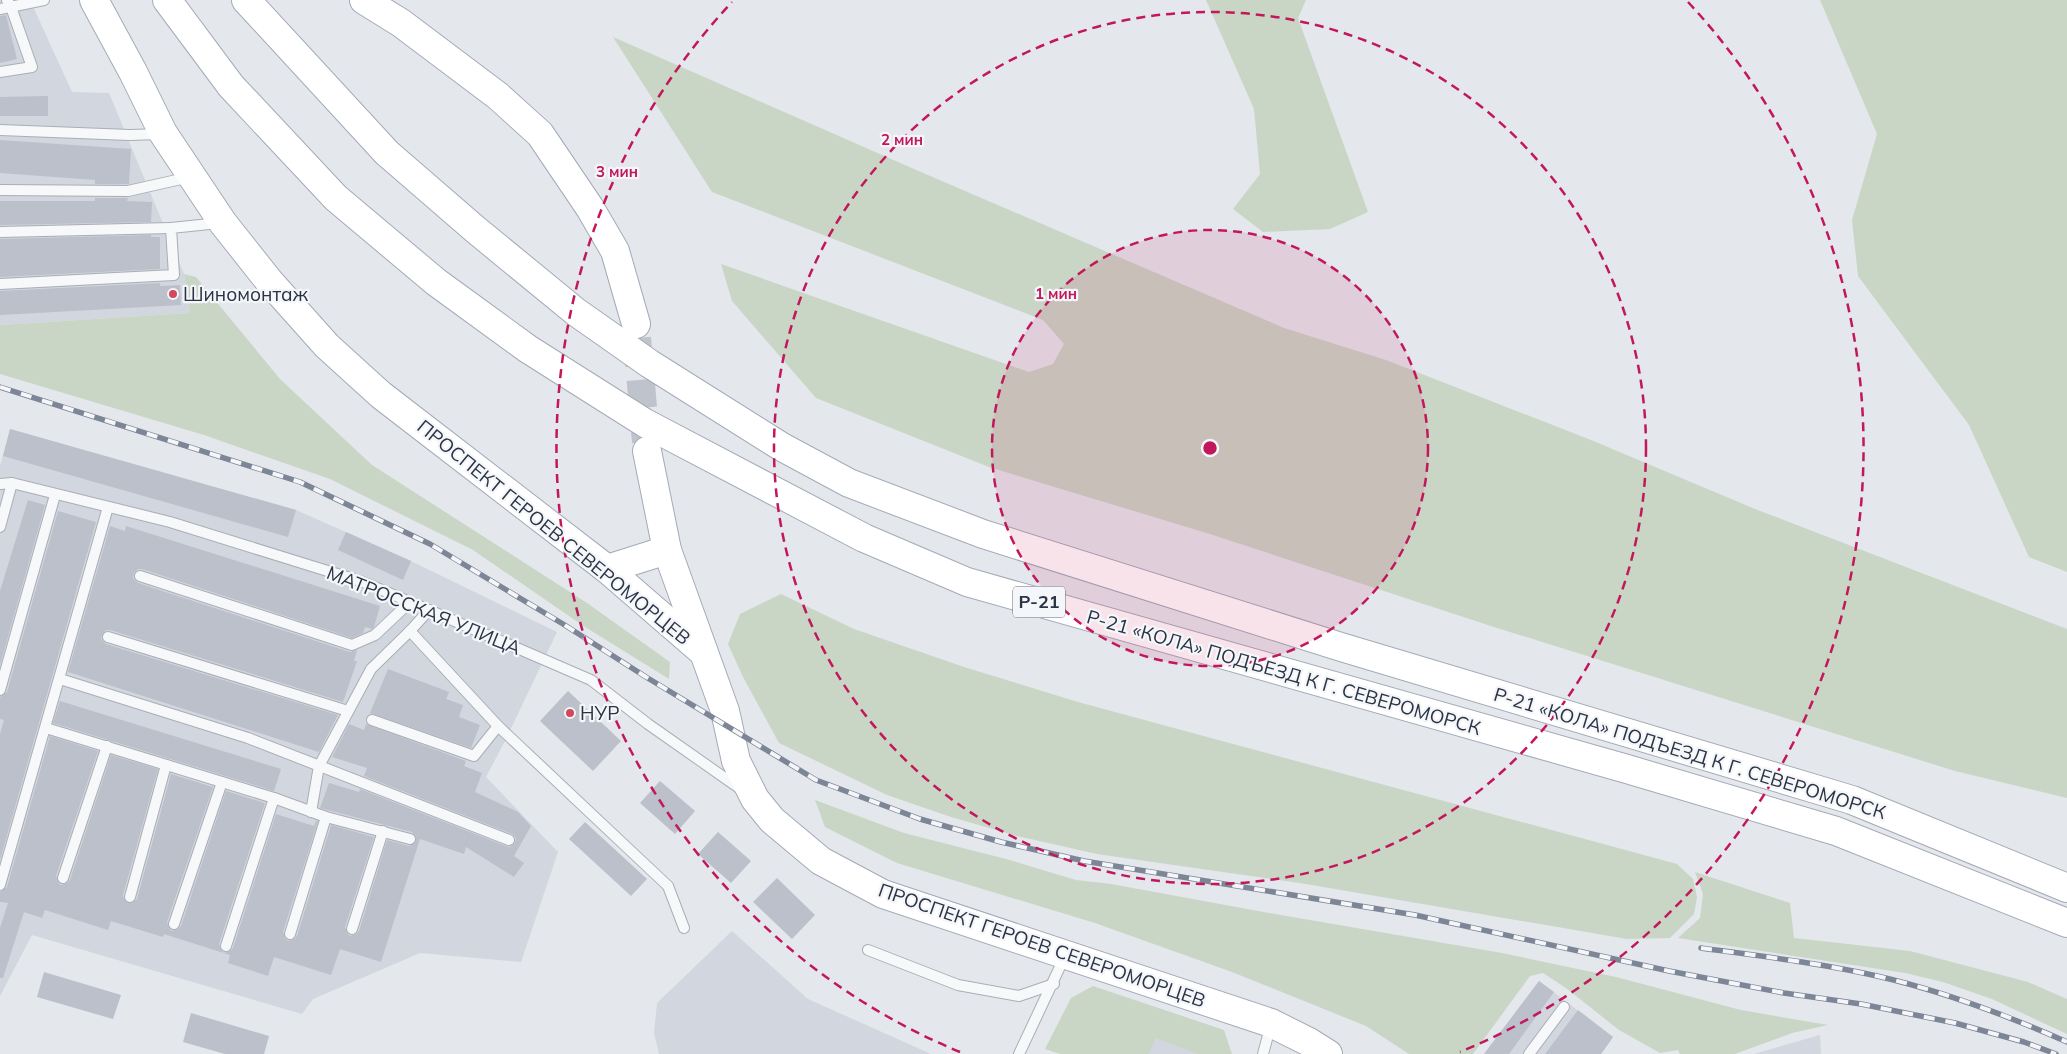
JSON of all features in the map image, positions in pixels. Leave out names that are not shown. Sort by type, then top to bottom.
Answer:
[{"type":"main road","name":"ПРОСПЕКТ ГЕРОЕВ СЕВЕРОМОРЦЕВ","points":[[94,0],[163,133],[223,223],[269,281],[327,346],[381,395],[607,569],[703,652],[725,711],[736,760],[755,799],[772,820],[822,861],[884,894],[1065,956],[1177,990],[1271,1023],[1328,1054]]},
{"type":"main road","name":"Р-21 «КОЛА» ПОДЪЕЗД К Г. СЕВЕРОМОРСК","points":[[166,0],[231,86],[336,198],[436,282],[528,349],[645,423],[864,538],[966,582],[1627,769],[1836,831],[2067,923]]},
{"type":"main road","name":"Р-21 «КОЛА» ПОДЪЕЗД К Г. СЕВЕРОМОРСК","points":[[246,0],[387,153],[476,230],[576,312],[650,364],[782,447],[849,483],[1002,540],[1341,647],[1852,800],[2067,888]]},
{"type":"main road","points":[[364,0],[401,23],[498,96],[540,134],[590,208],[615,251],[636,324]]},
{"type":"main road","points":[[647,451],[667,550],[703,652]]},
{"type":"main road","points":[[607,569],[667,550]]},
{"type":"lane","points":[[0,9],[9,3],[44,0]]},
{"type":"lane","points":[[0,72],[32,67],[9,3]]},
{"type":"lane","points":[[0,130],[130,135],[163,133]]},
{"type":"lane","points":[[0,190],[128,191],[193,176]]},
{"type":"lane","points":[[0,232],[171,228],[223,223]]},
{"type":"lane","points":[[0,284],[174,275],[171,228]]},
{"type":"lane","points":[[0,527],[12,483]]},
{"type":"lane","name":"МАТРОССКАЯ УЛИЦА","points":[[0,484],[12,483],[170,522],[364,582],[591,680],[648,724],[755,799]]},
{"type":"lane","points":[[0,690],[55,495]]},
{"type":"lane","points":[[0,885],[108,507]]},
{"type":"lane","points":[[140,576],[352,645],[376,635],[410,602]]},
{"type":"lane","points":[[311,812],[319,766],[371,668],[429,610]]},
{"type":"lane","points":[[410,631],[498,726],[668,886],[684,928]]},
{"type":"lane","points":[[108,637],[348,711]]},
{"type":"lane","points":[[60,679],[248,738],[510,840]]},
{"type":"lane","points":[[372,720],[474,756],[498,726]]},
{"type":"lane","points":[[46,728],[274,798],[326,817],[410,840]]},
{"type":"lane","points":[[63,878],[107,746]]},
{"type":"lane","points":[[130,897],[166,764]]},
{"type":"lane","points":[[174,924],[222,782]]},
{"type":"lane","points":[[226,946],[274,798]]},
{"type":"lane","points":[[290,934],[326,817]]},
{"type":"lane","points":[[352,929],[382,831]]},
{"type":"lane","points":[[868,950],[958,985],[1019,996],[1054,984]]},
{"type":"lane","points":[[1020,1054],[1054,984],[1065,956]]},
{"type":"lane","points":[[1529,1054],[1564,1007]]},
{"type":"lane","points":[[1263,1054],[1271,1023]]},
{"type":"shaded area","points":[[0,0],[30,0],[72,92],[109,93],[184,274],[190,313],[0,325]]},
{"type":"shaded area","points":[[10,429],[296,510],[411,561],[557,632],[486,777],[558,852],[521,962],[420,953],[313,999],[302,1014],[32,935],[0,996],[0,466]]},
{"type":"shaded area","points":[[732,931],[808,999],[931,1054],[659,1054],[654,1033],[657,1003]]},
{"type":"shaded area","points":[[1539,981],[1613,1037],[1601,1054],[1484,1054]]},
{"type":"shaded area","points":[[1820,1035],[1821,1054],[1754,1054]]},
{"type":"shaded area","points":[[1156,1037],[1197,1054],[1149,1054]]},
{"type":"green space","points":[[1206,0],[1306,0],[1298,18],[1368,212],[1330,229],[1263,232],[1233,209],[1260,174],[1254,109]]},
{"type":"green space","points":[[1820,0],[2067,0],[2067,572],[2029,557],[1969,425],[1858,276],[1852,220],[1877,134]]},
{"type":"green space","points":[[613,37],[1284,328],[1386,360],[1591,440],[1755,509],[2067,629],[2067,798],[1955,771],[1494,627],[1213,535],[989,467],[816,398],[732,301],[721,264],[1029,372],[1053,364],[1064,344],[1043,320],[712,192]]},
{"type":"green space","points":[[184,274],[196,277],[280,379],[372,465],[587,603],[670,662],[669,679],[582,625],[473,550],[330,479],[204,435],[0,374],[0,325],[190,313]]},
{"type":"green space","points":[[781,594],[854,629],[964,667],[1078,702],[1677,864],[1693,879],[1697,897],[1694,914],[1670,938],[1627,939],[1300,883],[1097,854],[1017,836],[951,817],[887,795],[779,743],[743,677],[728,644],[740,614]]},
{"type":"green space","points":[[815,800],[904,833],[1006,859],[1076,880],[1111,884],[1502,953],[1616,977],[1741,1010],[1828,1025],[1792,1033],[1735,1054],[1680,1054],[1678,1050],[1660,1053],[1619,1030],[1566,988],[1543,973],[1530,976],[1473,1054],[1409,1054],[1366,1026],[1232,972],[1095,923],[897,863],[825,827]]},
{"type":"green space","points":[[1695,872],[1790,903],[1794,938],[1910,951],[2028,982],[2067,999],[2067,1034],[1992,999],[1943,982],[1905,973],[1678,938],[1700,918],[1703,894]]},
{"type":"green space","points":[[1093,986],[1224,1030],[1232,1054],[1197,1054],[1156,1038],[1149,1054],[1060,1054],[1045,1049],[1071,998]]},
{"type":"building","points":[[6,15],[17,59],[0,63],[0,16]]},
{"type":"building","points":[[48,96],[48,116],[0,116],[0,97]]},
{"type":"building","points":[[0,140],[131,149],[129,184],[95,184],[95,180],[0,173]]},
{"type":"building","points":[[95,198],[128,198],[127,201],[152,202],[151,222],[0,225],[0,201],[95,201]]},
{"type":"building","points":[[151,235],[151,237],[160,237],[160,269],[0,277],[0,239]]},
{"type":"building","points":[[160,283],[160,286],[180,285],[181,305],[0,315],[0,291]]},
{"type":"building","points":[[10,429],[296,510],[288,537],[3,456]]},
{"type":"building","points":[[28,500],[45,505],[0,665],[0,591]]},
{"type":"building","points":[[58,511],[96,522],[0,860],[0,734],[4,720],[0,719],[0,697],[7,692]]},
{"type":"building","points":[[110,526],[125,531],[126,526],[380,606],[374,627],[372,629],[365,627],[363,633],[352,638],[142,569],[138,569],[134,573],[133,578],[138,583],[350,652],[357,650],[354,661],[357,661],[343,702],[110,630],[106,630],[102,635],[101,639],[106,644],[338,715],[319,752],[68,672]]},
{"type":"building","points":[[346,532],[411,561],[403,580],[338,550]]},
{"type":"building","points":[[388,669],[449,692],[446,699],[463,705],[459,717],[480,725],[471,748],[370,713]]},
{"type":"building","points":[[568,691],[621,741],[593,771],[540,721]]},
{"type":"building","points":[[60,701],[281,769],[274,791],[53,723]]},
{"type":"building","points":[[349,724],[364,730],[366,724],[466,761],[464,766],[482,773],[475,792],[518,812],[531,826],[514,856],[524,863],[514,877],[466,847],[464,854],[420,839],[381,962],[340,949],[331,975],[274,957],[268,976],[228,963],[230,955],[164,934],[163,937],[111,921],[108,930],[45,910],[42,918],[24,912],[3,978],[0,978],[0,928],[8,903],[0,902],[0,892],[7,887],[50,736],[98,751],[56,876],[61,885],[70,880],[111,755],[158,769],[123,895],[128,903],[132,903],[137,899],[171,774],[213,787],[167,922],[172,931],[181,926],[226,791],[265,803],[219,944],[224,953],[233,948],[276,814],[314,826],[316,821],[318,821],[283,932],[288,941],[297,936],[331,825],[374,837],[345,927],[350,936],[359,931],[387,840],[409,846],[415,843],[416,837],[412,832],[320,808],[329,783],[359,792],[360,789],[506,846],[510,847],[515,843],[516,838],[512,834],[364,776],[367,768],[332,757]]},
{"type":"building","points":[[660,781],[695,811],[675,834],[640,803]]},
{"type":"building","points":[[585,822],[647,879],[631,896],[569,839]]},
{"type":"building","points":[[718,832],[751,861],[731,883],[698,854]]},
{"type":"building","points":[[777,878],[815,915],[792,939],[753,902]]},
{"type":"building","points":[[44,972],[121,995],[113,1019],[37,997]]},
{"type":"building","points":[[1539,981],[1554,992],[1509,1054],[1484,1054]]},
{"type":"building","points":[[1578,1010],[1613,1037],[1601,1054],[1545,1054]]},
{"type":"building","points":[[191,1013],[269,1036],[264,1054],[225,1054],[183,1042]]},
{"type":"tunnel","points":[[637,338],[646,442]]},
{"type":"railway","points":[[0,387],[300,482],[430,544],[816,780],[920,819],[1001,842],[1084,861],[1415,915],[1669,971],[1784,993],[1861,1004],[1955,1023],[2024,1042],[2056,1054]]},
{"type":"railway","points":[[1701,948],[1855,971],[1902,982],[1974,1004],[2067,1042]]},
{"type":"place","name":"Шиномонтаж","points":[[173,294]]},
{"type":"place","name":"НУР","points":[[570,713]]}]
